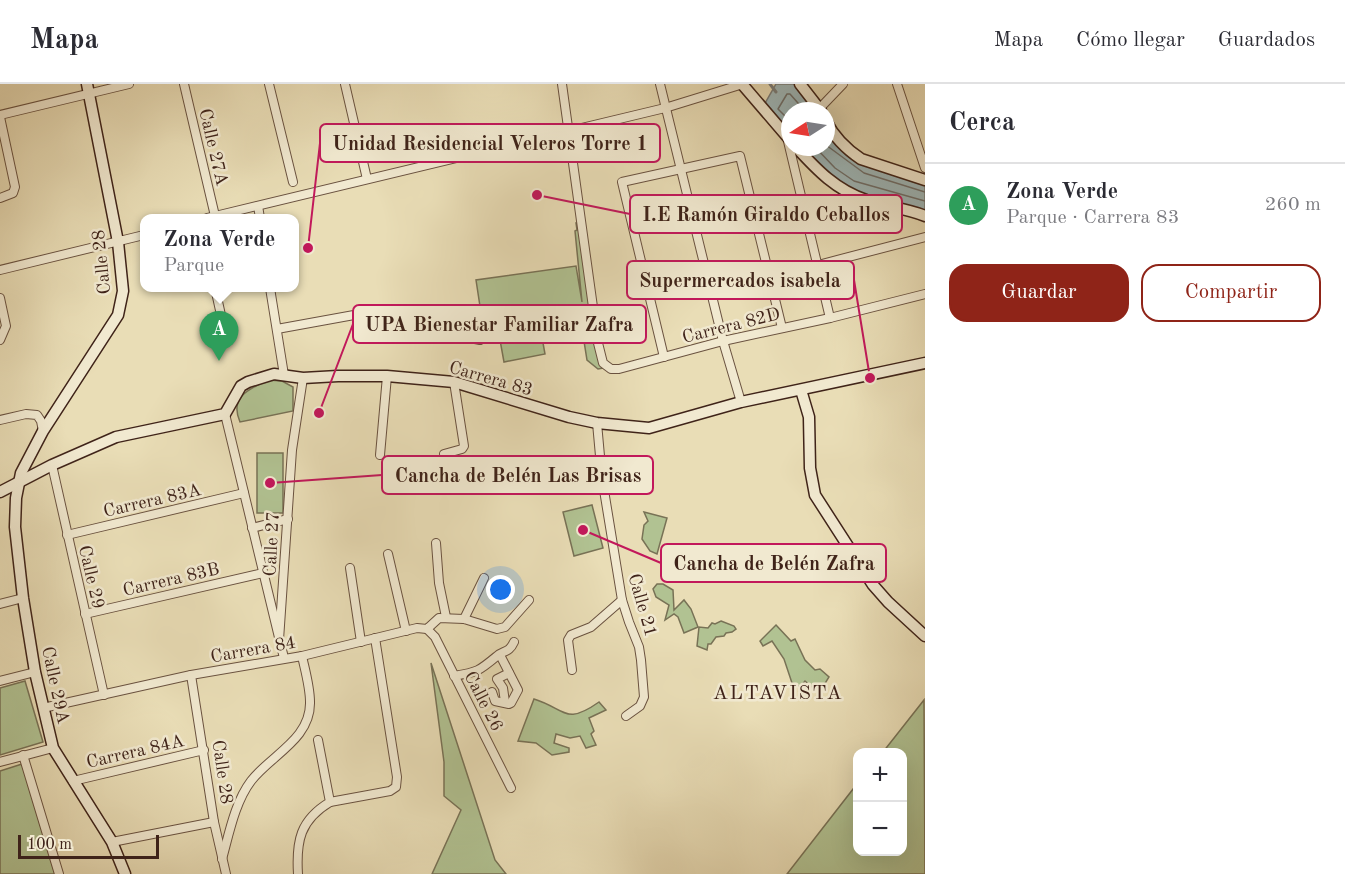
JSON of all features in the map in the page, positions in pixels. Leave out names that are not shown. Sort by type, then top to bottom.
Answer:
[{"type":"street","points":[[0,198],[15,190],[0,116],[88,89],[129,84]]},
{"type":"street","name":"Calle 27A","points":[[184,84],[210,214]]},
{"type":"street","points":[[269,84],[293,182]]},
{"type":"street","points":[[345,84],[368,179]]},
{"type":"street","points":[[562,84],[568,133]]},
{"type":"street","points":[[660,84],[723,341],[741,402]]},
{"type":"street","points":[[227,214],[568,133],[665,108],[742,84],[781,130]]},
{"type":"street","points":[[800,84],[815,102]]},
{"type":"street","points":[[897,84],[925,168]]},
{"type":"street","points":[[827,102],[841,85]]},
{"type":"street","name":"Calle 28","points":[[18,483],[43,431],[118,315],[123,291],[118,242],[88,89]]},
{"type":"street","name":"Carrera 82D","points":[[568,133],[598,343],[603,363],[614,370],[723,341],[830,318],[925,294]]},
{"type":"street","points":[[835,136],[861,159],[925,180]]},
{"type":"street","points":[[664,357],[622,182],[740,156],[782,328]]},
{"type":"street","points":[[792,156],[830,318]]},
{"type":"street","points":[[804,156],[826,179],[849,193],[867,201],[925,216]]},
{"type":"street","points":[[258,206],[259,214]]},
{"type":"street","points":[[0,270],[140,236]]},
{"type":"street","points":[[818,266],[925,237]]},
{"type":"street","points":[[215,292],[221,315]]},
{"type":"street","points":[[271,292],[284,375]]},
{"type":"street","points":[[0,298],[6,326],[1,339]]},
{"type":"street","points":[[277,330],[354,315],[480,340]]},
{"type":"street","name":"Carrera 83","points":[[225,414],[241,386],[274,374],[303,378],[387,376],[454,382],[569,417],[597,423],[649,428],[741,402],[925,363]]},
{"type":"street","points":[[380,455],[387,376]]},
{"type":"street","name":"Calle 27","points":[[279,640],[292,450],[303,378]]},
{"type":"street","points":[[444,454],[465,446],[454,382]]},
{"type":"street","points":[[801,390],[809,417],[810,468],[815,495],[873,585],[925,636]]},
{"type":"street","points":[[0,420],[26,414],[37,415],[43,431]]},
{"type":"street","points":[[0,492],[52,465],[116,437],[225,414],[284,658]]},
{"type":"street","name":"Calle 21","points":[[597,423],[602,478],[622,600],[628,622],[639,647],[644,697],[640,706],[626,716]]},
{"type":"street","name":"Calle 29","points":[[52,465],[104,695]]},
{"type":"street","name":"Calle 29A","points":[[18,483],[15,527],[23,598],[35,672],[52,748],[112,842],[125,874]]},
{"type":"street","name":"Carrera 83A","points":[[67,535],[244,494]]},
{"type":"street","points":[[252,528],[288,519]]},
{"type":"street","points":[[436,543],[439,583],[446,618],[464,619],[497,629],[506,627],[529,600]]},
{"type":"street","points":[[388,554],[406,631]]},
{"type":"street","points":[[350,568],[361,642]]},
{"type":"street","name":"Carrera 83B","points":[[85,614],[263,573]]},
{"type":"street","points":[[464,619],[484,578]]},
{"type":"street","points":[[0,604],[23,598]]},
{"type":"street","points":[[572,670],[568,640],[571,635],[591,627],[622,600]]},
{"type":"street","name":"Carrera 84","points":[[43,708],[191,675],[302,656],[417,628],[427,629],[439,618],[446,618]]},
{"type":"street","name":"Calle 26","points":[[427,629],[435,637],[510,788]]},
{"type":"street","points":[[298,874],[298,843],[301,832],[316,812],[330,802],[390,791],[396,787],[397,777],[375,638]]},
{"type":"street","points":[[454,676],[479,670],[512,648],[514,642]]},
{"type":"street","points":[[492,692],[495,701],[511,703],[518,690],[500,655]]},
{"type":"street","points":[[222,859],[236,812],[249,783],[303,730],[309,716],[310,700],[302,656]]},
{"type":"street","points":[[0,681],[35,672]]},
{"type":"street","points":[[505,702],[503,688],[497,679],[509,673]]},
{"type":"street","name":"Calle 28","points":[[191,675],[214,822],[226,874]]},
{"type":"street","points":[[503,688],[513,681]]},
{"type":"street","points":[[318,740],[330,802]]},
{"type":"street","points":[[0,762],[52,748]]},
{"type":"street","name":"Carrera 84A","points":[[73,781],[204,750]]},
{"type":"street","points":[[23,755],[59,874]]},
{"type":"street","points":[[112,842],[214,822]]},
{"type":"green space","points":[[576,223],[580,223],[604,365],[603,368],[598,369],[587,360],[580,316],[583,312],[483,326],[476,280],[576,266],[582,302]]},
{"type":"green space","points":[[541,332],[545,354],[504,362],[500,340]]},
{"type":"green space","points":[[268,380],[282,381],[293,387],[293,411],[240,422],[237,413],[239,400],[248,391]]},
{"type":"green space","points":[[257,453],[283,453],[283,513],[257,513]]},
{"type":"green space","points":[[592,505],[603,548],[574,556],[563,512]]},
{"type":"green space","points":[[644,512],[667,518],[657,554],[650,551],[642,539],[644,525],[648,521]]},
{"type":"green space","points":[[657,584],[663,584],[673,590],[674,610],[684,600],[691,609],[698,627],[684,633],[678,617],[674,614],[665,620],[669,605],[656,597],[653,589]]},
{"type":"green space","points":[[721,621],[736,629],[724,636],[716,637],[711,644],[708,644],[707,650],[697,646],[699,627],[708,628],[712,623]]},
{"type":"green space","points":[[776,625],[791,641],[795,639],[805,660],[815,670],[820,669],[829,677],[821,690],[805,681],[800,687],[792,683],[784,659],[772,641],[763,646],[760,641]]},
{"type":"green space","points":[[431,663],[495,860],[506,874],[432,874],[461,810],[444,796],[444,762]]},
{"type":"green space","points":[[25,681],[43,742],[0,755],[0,688]]},
{"type":"green space","points":[[534,699],[572,714],[588,709],[599,702],[606,710],[589,718],[594,731],[591,734],[596,745],[586,748],[580,736],[570,738],[556,734],[554,743],[569,748],[569,752],[552,755],[536,743],[518,741]]},
{"type":"green space","points":[[924,700],[925,874],[787,874],[853,789],[853,856],[907,856],[907,748],[886,748]]},
{"type":"green space","points":[[22,764],[55,874],[0,874],[0,771]]},
{"type":"water","points":[[776,84],[800,84],[814,102],[781,102],[781,132],[760,112]]},
{"type":"water","points":[[835,135],[870,161],[925,180],[925,217],[849,193],[806,156],[835,156]]},
{"type":"waterway","points":[[770,84],[776,92]]},
{"type":"place","name":"I.E Ramón Giraldo Ceballos","points":[[537,195]]},
{"type":"place","name":"Unidad Residencial Veleros Torre 1","points":[[308,248]]},
{"type":"place","name":"Zona Verde","points":[[219,361]]},
{"type":"place","name":"Supermercados isabela","points":[[870,378]]},
{"type":"place","name":"UPA Bienestar Familiar Zafra","points":[[319,413]]},
{"type":"place","name":"Cancha de Belén Las Brisas","points":[[270,483]]},
{"type":"place","name":"Cancha de Belén Zafra","points":[[583,530]]},
{"type":"district","name":"ALTAVISTA","points":[[778,692]]}]
